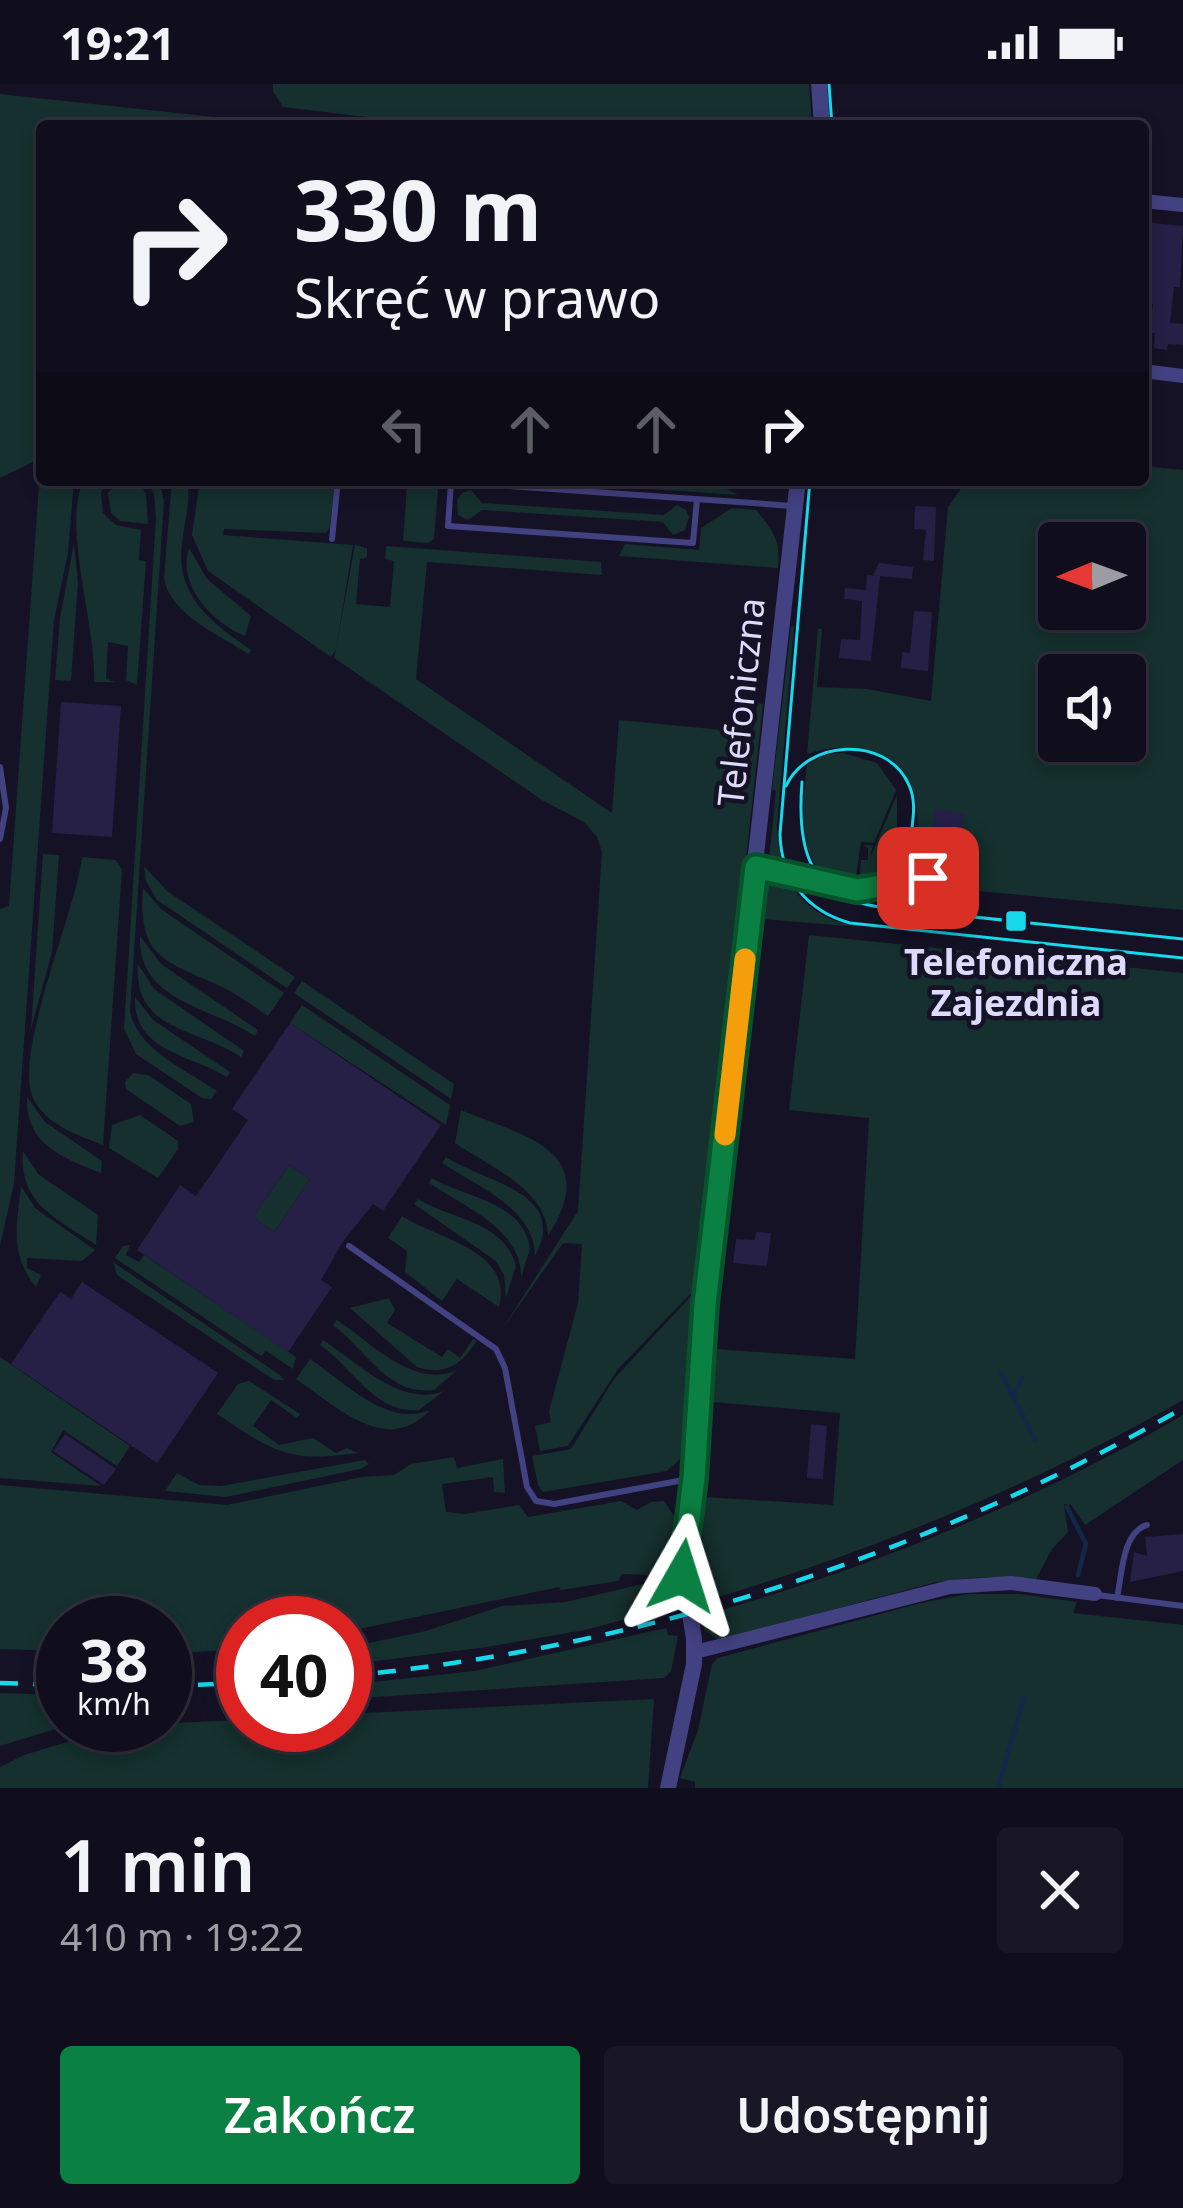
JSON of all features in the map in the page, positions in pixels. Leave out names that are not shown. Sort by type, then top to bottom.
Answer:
[{"type":"street","points":[[819,84],[822,120]]},
{"type":"street","points":[[1149,202],[1183,205]]},
{"type":"street","points":[[1149,372],[1183,376]]},
{"type":"street","name":"Telefoniczna","points":[[668,1788],[695,1652],[682,1563],[694,1478],[705,1304],[798,486]]},
{"type":"street","points":[[695,1652],[950,1587],[1011,1583],[1095,1594]]},
{"type":"lane","points":[[332,539],[337,486]]},
{"type":"lane","points":[[447,486],[448,526],[693,543],[697,499]]},
{"type":"lane","points":[[516,486],[796,506]]},
{"type":"lane","points":[[0,767],[6,808],[0,839]]},
{"type":"lane","points":[[756,867],[857,890],[928,878]]},
{"type":"lane","points":[[349,1246],[496,1349],[505,1368],[527,1487],[536,1501],[554,1504],[694,1478]]},
{"type":"lane","points":[[1117,1598],[1130,1537],[1136,1528],[1147,1525]]},
{"type":"lane","points":[[1095,1594],[1183,1606]]},
{"type":"green space","points":[[273,84],[809,84],[812,120],[392,120],[283,107]]},
{"type":"green space","points":[[0,94],[243,120],[36,120],[36,460],[0,478]]},
{"type":"green space","points":[[1149,467],[1183,470],[1183,910],[933,887],[920,866],[912,866],[917,812],[914,794],[899,766],[884,756],[857,749],[807,754],[818,629],[822,629],[817,687],[867,689],[931,701],[948,507],[963,486],[1149,486]]},
{"type":"green space","points":[[39,486],[74,486],[68,553],[54,620],[14,1183],[0,1246],[0,909],[9,906]]},
{"type":"green space","points":[[82,486],[104,486],[103,513],[116,525],[141,530],[139,560],[146,561],[137,685],[126,680],[128,646],[108,642],[106,679],[115,682],[94,682],[78,549]]},
{"type":"green space","points":[[114,486],[141,486],[148,524],[120,521],[111,513],[108,493]]},
{"type":"green space","points":[[150,486],[160,486],[164,501],[130,1012],[154,1049],[217,1091],[211,1099],[202,1098],[136,1054],[124,1029],[154,494]]},
{"type":"green space","points":[[172,486],[188,486],[181,562],[184,579],[199,607],[251,650],[248,654],[186,613],[164,578]]},
{"type":"green space","points":[[199,486],[334,486],[326,533],[224,529],[223,535],[353,545],[331,657],[208,571],[192,535]]},
{"type":"green space","points":[[605,486],[721,486],[738,495]]},
{"type":"green space","points":[[407,487],[438,489],[434,539],[428,543],[403,541]]},
{"type":"green space","points":[[471,490],[482,503],[664,515],[677,505],[689,517],[685,530],[673,535],[663,522],[482,510],[468,520],[458,515],[457,500]]},
{"type":"green space","points":[[732,508],[756,510],[767,524],[777,543],[778,568],[619,556],[625,544],[699,550],[701,528]]},
{"type":"green space","points":[[74,543],[78,582],[71,681],[55,680],[60,618]]},
{"type":"green space","points":[[355,545],[367,548],[367,558],[360,559],[356,604],[390,607],[394,561],[385,559],[386,546],[601,562],[602,575],[427,562],[416,679],[612,813],[619,720],[753,733],[757,703],[763,704],[699,1285],[618,1369],[568,1446],[540,1451],[535,1426],[551,1422],[549,1411],[578,1303],[582,1244],[563,1243],[501,1331],[578,1211],[602,852],[584,822],[542,800],[334,658]]},
{"type":"green space","points":[[189,548],[207,579],[251,616],[245,636],[220,621],[192,588]]},
{"type":"green space","points":[[794,626],[777,826],[781,868],[769,859],[776,791],[772,789]]},
{"type":"green space","points":[[843,753],[877,763],[896,790],[874,843],[861,842],[855,884],[825,878],[809,852],[804,824],[807,765],[826,754]]},
{"type":"green space","points":[[897,795],[897,875],[859,885],[861,860],[868,860],[868,848],[863,845],[873,845],[870,858]]},
{"type":"green space","points":[[43,854],[59,855],[52,952],[31,1029]]},
{"type":"green space","points":[[82,857],[116,860],[122,870],[103,1145],[47,1117],[34,1100],[29,1079],[37,1019]]},
{"type":"green space","points":[[144,866],[167,891],[295,977],[287,988],[157,900]]},
{"type":"green space","points":[[771,875],[787,879],[818,912],[860,927],[761,919],[765,883]]},
{"type":"green space","points":[[143,888],[161,909],[284,993],[268,1016],[158,953],[145,929]]},
{"type":"green space","points":[[809,935],[1183,973],[1183,1400],[1067,1461],[947,1515],[699,1603],[705,1497],[833,1505],[840,1413],[711,1402],[715,1349],[855,1359],[869,1118],[789,1110]]},
{"type":"green space","points":[[140,936],[161,964],[258,1030],[255,1036],[163,989],[142,958]]},
{"type":"green space","points":[[138,964],[154,989],[244,1051],[241,1057],[157,1015],[139,986]]},
{"type":"green space","points":[[302,981],[454,1084],[451,1099],[294,993]]},
{"type":"green space","points":[[135,997],[153,1020],[230,1072],[227,1077],[153,1040],[137,1015]]},
{"type":"green space","points":[[302,1005],[450,1105],[446,1125],[290,1023]]},
{"type":"green space","points":[[133,1073],[148,1075],[191,1104],[194,1122],[180,1126],[126,1089],[125,1082]]},
{"type":"green space","points":[[27,1097],[45,1122],[102,1161],[101,1173],[60,1155],[40,1138],[32,1127]]},
{"type":"green space","points":[[461,1110],[531,1139],[561,1165],[566,1183],[563,1207],[548,1236],[545,1219],[527,1192],[455,1143]]},
{"type":"green space","points":[[140,1115],[178,1141],[178,1149],[158,1178],[109,1148],[112,1125]]},
{"type":"green space","points":[[23,1151],[38,1174],[98,1215],[96,1245],[55,1218],[34,1197],[23,1169]]},
{"type":"green space","points":[[446,1157],[532,1203],[541,1217],[543,1234],[535,1256],[532,1239],[515,1212],[442,1163]]},
{"type":"green space","points":[[289,1165],[310,1179],[274,1232],[253,1217]]},
{"type":"green space","points":[[432,1178],[492,1203],[517,1221],[530,1249],[521,1277],[519,1260],[501,1232],[429,1183]]},
{"type":"green space","points":[[21,1186],[35,1208],[95,1250],[82,1261],[27,1258],[27,1268],[41,1275],[36,1287],[18,1251]]},
{"type":"green space","points":[[418,1199],[489,1231],[510,1251],[516,1266],[506,1298],[504,1275],[496,1261],[414,1204]]},
{"type":"green space","points":[[402,1216],[484,1259],[501,1288],[499,1307],[457,1279],[442,1301],[405,1272],[407,1251],[388,1238]]},
{"type":"green space","points":[[130,1245],[126,1255],[139,1262],[144,1255],[296,1357],[293,1369],[266,1351],[261,1356],[115,1258],[123,1246]]},
{"type":"green space","points":[[113,1262],[284,1380],[274,1380],[117,1275]]},
{"type":"green space","points":[[691,1296],[691,1309],[696,1310],[683,1456],[667,1471],[543,1492],[532,1456],[571,1449],[614,1379]]},
{"type":"green space","points":[[389,1298],[395,1310],[387,1323],[442,1357],[448,1349],[460,1358],[473,1339],[477,1341],[465,1356],[452,1366],[417,1367],[350,1308]]},
{"type":"green space","points":[[337,1320],[409,1369],[425,1374],[457,1370],[434,1390],[403,1386],[378,1369],[333,1325]]},
{"type":"green space","points":[[323,1340],[396,1388],[428,1395],[444,1391],[419,1410],[389,1405],[320,1345]]},
{"type":"green space","points":[[0,1357],[130,1446],[117,1466],[63,1430],[51,1452],[101,1486],[0,1478]]},
{"type":"green space","points":[[310,1359],[383,1408],[414,1414],[430,1410],[397,1429],[362,1422],[296,1379]]},
{"type":"green space","points":[[249,1381],[300,1414],[297,1418],[271,1400],[253,1426],[279,1445],[313,1438],[336,1453],[347,1448],[358,1453],[314,1456],[283,1452],[217,1414],[238,1384]]},
{"type":"green space","points":[[1183,1415],[1183,1460],[1085,1525],[1071,1505],[1064,1504],[1068,1532],[1052,1549],[1036,1579],[982,1577],[936,1582],[719,1640],[705,1631],[701,1616],[826,1577],[948,1531],[1068,1477]]},
{"type":"green space","points":[[454,1457],[457,1468],[503,1459],[505,1493],[494,1492],[493,1477],[442,1484],[446,1512],[464,1514],[519,1505],[528,1517],[621,1501],[637,1510],[664,1501],[679,1524],[673,1566],[649,1575],[622,1574],[618,1581],[559,1587],[372,1626],[372,1596],[216,1596],[216,1651],[192,1652],[192,1596],[36,1596],[36,1650],[0,1649],[0,1485],[227,1505],[362,1477],[394,1475],[411,1464]]},
{"type":"green space","points":[[365,1460],[369,1464],[360,1469],[226,1497],[165,1491],[177,1473],[199,1485],[221,1486]]},
{"type":"green space","points":[[651,1582],[669,1582],[676,1600],[659,1604],[660,1610],[585,1630],[372,1662],[372,1642],[426,1631],[502,1606],[566,1602]]},
{"type":"green space","points":[[968,1594],[1021,1594],[1077,1602],[1073,1613],[1183,1625],[1183,1788],[695,1788],[695,1782],[680,1778],[698,1730],[712,1664],[718,1658]]},
{"type":"green space","points":[[666,1628],[668,1635],[678,1636],[671,1671],[664,1678],[372,1697],[372,1682],[475,1671]]},
{"type":"green space","points":[[0,1693],[36,1694],[36,1735],[0,1746]]},
{"type":"green space","points":[[654,1699],[648,1788],[0,1788],[0,1767],[36,1751],[192,1752],[192,1722],[216,1721],[216,1752],[372,1752],[372,1713]]},
{"type":"building","points":[[1149,223],[1183,226],[1180,287],[1174,287],[1170,323],[1183,324],[1183,345],[1154,348],[1155,333],[1150,333],[1153,304],[1149,304]]},
{"type":"building","points":[[915,506],[936,507],[934,561],[923,560],[926,530],[914,529]]},
{"type":"building","points":[[879,563],[913,567],[912,579],[880,576],[871,661],[839,658],[841,639],[860,640],[862,601],[844,599],[845,588],[866,590],[867,575],[878,576],[873,575]]},
{"type":"building","points":[[914,611],[932,612],[928,671],[901,668],[902,652],[910,653]]},
{"type":"building","points":[[61,702],[121,706],[112,837],[52,833]]},
{"type":"building","points":[[935,808],[964,814],[961,852],[971,853],[970,869],[941,866],[943,848],[932,847]]},
{"type":"building","points":[[290,1023],[441,1125],[383,1211],[373,1204],[342,1243],[321,1280],[332,1287],[288,1352],[137,1250],[180,1185],[196,1196],[248,1120],[232,1109]],"holes":[[[289,1165],[310,1179],[274,1232],[253,1217]]]},
{"type":"building","points":[[756,1232],[771,1233],[767,1266],[733,1263],[736,1239],[755,1240]]},
{"type":"building","points":[[82,1282],[218,1373],[157,1463],[11,1364],[60,1292],[71,1299]]},
{"type":"building","points":[[811,1424],[827,1426],[823,1479],[807,1478]]},
{"type":"building","points":[[65,1434],[116,1469],[104,1485],[53,1451]]},
{"type":"building","points":[[1183,1534],[1183,1571],[1130,1582],[1134,1552],[1147,1556],[1145,1537]]},
{"type":"waterway","points":[[1001,1373],[1035,1440]]},
{"type":"waterway","points":[[1014,1394],[1022,1378]]},
{"type":"waterway","points":[[1067,1507],[1086,1544],[1078,1575]]},
{"type":"waterway","points":[[998,1788],[1024,1697]]},
{"type":"tram line","points":[[829,84],[832,120]]},
{"type":"tram line","points":[[809,486],[780,834],[785,865],[799,891],[821,910],[850,923],[1183,958]]},
{"type":"tram line","points":[[786,786],[796,771],[828,752],[865,751],[897,767],[914,805],[909,852],[912,875],[928,898],[953,911]]},
{"type":"tram line","points":[[802,782],[802,827],[811,864],[835,892],[855,901],[1183,939]]},
{"type":"railway","points":[[372,1673],[564,1643],[778,1587],[985,1508],[1183,1408]]},
{"type":"railway","points":[[0,1683],[36,1684]]},
{"type":"railway","points":[[192,1685],[216,1684]]},
{"type":"slow traffic","points":[[725,1135],[745,959]]},
{"type":"place","name":"Telefoniczna Zajezdnia","points":[[1016,921]]},
{"type":"route","points":[[682,1576],[694,1478],[705,1304],[756,867],[857,890],[928,878]]}]
